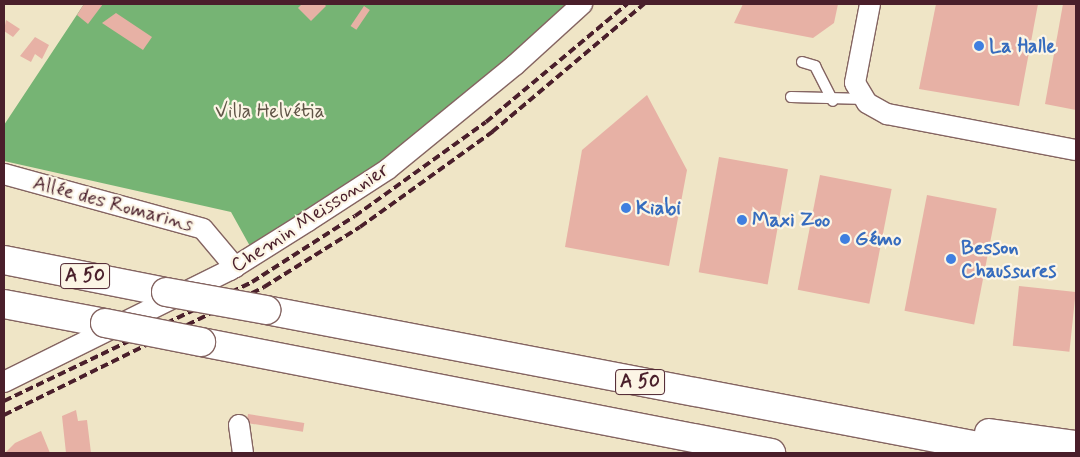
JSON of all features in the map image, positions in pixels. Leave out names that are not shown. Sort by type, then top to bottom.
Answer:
[{"type":"highway","name":"A 50","points":[[4,260],[1014,453]]},
{"type":"highway","name":"A 50","points":[[4,304],[771,453]]},
{"type":"highway","points":[[702,394],[1076,445]]},
{"type":"street","name":"Chemin Meissonnier","points":[[4,382],[235,267],[388,169],[515,66],[582,4]]},
{"type":"street","points":[[870,4],[855,83],[865,99],[887,114],[1076,150]]},
{"type":"street","name":"Allée des Romarins","points":[[4,174],[203,229],[235,267]]},
{"type":"street","points":[[239,425],[243,453]]},
{"type":"lane","points":[[802,62],[815,66],[833,101]]},
{"type":"lane","points":[[791,97],[833,101],[865,99]]},
{"type":"green space","name":"Villa Helvétia","points":[[84,4],[578,4],[432,127],[251,248],[231,212],[4,161],[4,125]]},
{"type":"building","points":[[84,4],[103,4],[88,24],[77,15]]},
{"type":"building","points":[[302,4],[324,4],[326,6],[311,21],[298,8]]},
{"type":"building","points":[[743,4],[838,4],[834,23],[813,38],[734,23]]},
{"type":"building","name":"La Halle","points":[[936,4],[1038,4],[1019,106],[919,89]]},
{"type":"building","points":[[1063,4],[1076,4],[1076,110],[1045,104]]},
{"type":"building","points":[[364,6],[370,10],[356,30],[351,26]]},
{"type":"building","points":[[116,13],[152,37],[143,50],[102,23]]},
{"type":"building","points":[[6,20],[20,29],[13,37],[4,31]]},
{"type":"building","points":[[35,37],[49,45],[42,59],[35,54],[31,62],[20,56]]},
{"type":"building","name":"Kiabi","points":[[647,95],[687,170],[669,266],[565,247],[582,150]]},
{"type":"building","name":"Maxi Zoo","points":[[719,157],[788,169],[768,284],[699,272]]},
{"type":"building","name":"Gémo","points":[[820,175],[892,189],[869,304],[798,290]]},
{"type":"building","name":"Besson Chaussures","points":[[927,195],[997,209],[974,324],[904,311]]},
{"type":"building","points":[[1019,286],[1076,292],[1069,352],[1013,346]]},
{"type":"building","points":[[76,410],[78,421],[87,420],[91,453],[66,453],[62,416]]},
{"type":"building","points":[[248,414],[304,423],[303,432],[247,423]]},
{"type":"building","points":[[41,431],[50,453],[5,453],[15,443]]},
{"type":"railway","points":[[4,401],[252,282],[355,216],[486,122],[627,4]]},
{"type":"railway","points":[[4,415],[264,287],[360,227],[492,132],[644,4]]},
{"type":"place","name":"La Halle","points":[[979,46]]},
{"type":"place","name":"Kiabi","points":[[626,208]]},
{"type":"place","name":"Maxi Zoo","points":[[742,220]]},
{"type":"place","name":"Gémo","points":[[845,239]]},
{"type":"place","name":"Besson Chaussures","points":[[951,259]]}]
